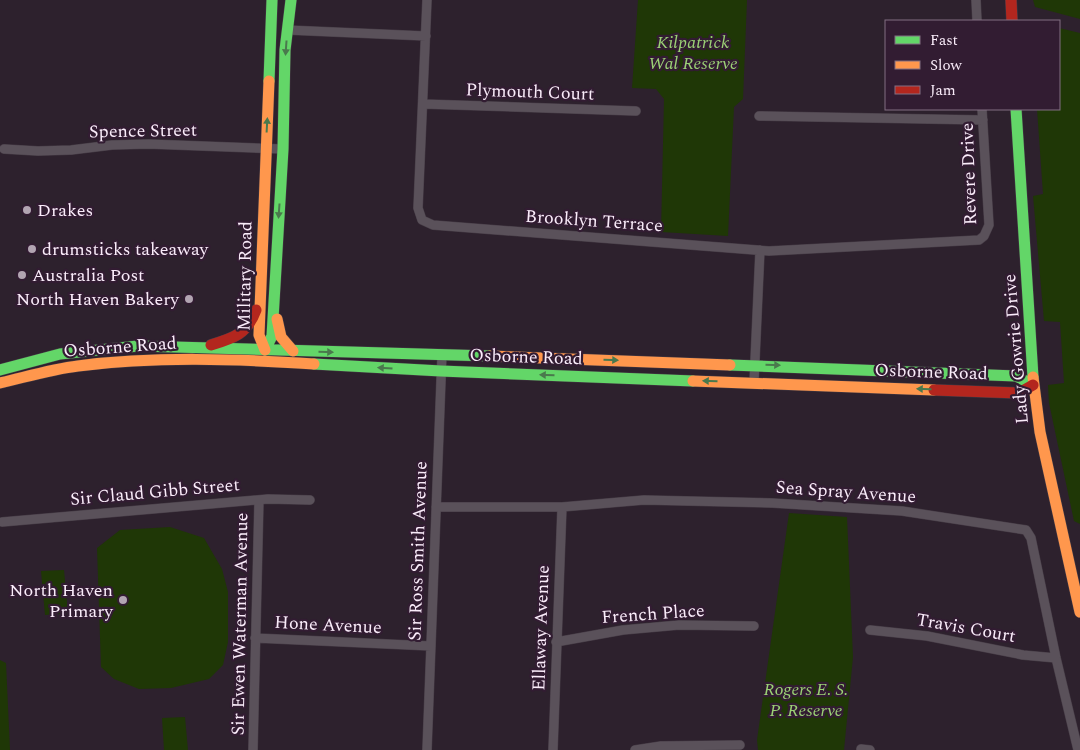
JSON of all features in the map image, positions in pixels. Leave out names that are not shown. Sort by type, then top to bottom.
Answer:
[{"type":"street","name":"Military Road","points":[[265,350],[260,335],[272,0]]},
{"type":"street","name":"Military Road","points":[[265,350],[272,336],[284,150],[285,50],[291,0]]},
{"type":"street","name":"Brooklyn Terrace","points":[[427,0],[418,208],[418,214],[427,223],[760,250],[972,242],[984,236]]},
{"type":"street","points":[[976,0],[977,20]]},
{"type":"street","points":[[1010,0],[1012,20]]},
{"type":"street","points":[[287,30],[426,36]]},
{"type":"street","name":"Plymouth Court","points":[[423,104],[636,112]]},
{"type":"street","name":"Revere Drive","points":[[982,110],[989,225],[984,236]]},
{"type":"street","name":"Lady Gowrie Drive","points":[[1016,110],[1033,385],[1040,432],[1080,612]]},
{"type":"street","points":[[759,116],[983,120]]},
{"type":"street","name":"Spence Street","points":[[4,149],[71,150],[112,145],[148,144],[284,150]]},
{"type":"street","points":[[754,382],[760,250]]},
{"type":"street","points":[[202,348],[237,337],[248,329],[261,296]]},
{"type":"street","points":[[274,298],[281,338],[292,351]]},
{"type":"street","name":"Osborne Road","points":[[0,370],[60,354],[138,346],[755,364],[1016,376],[1033,385]]},
{"type":"street","points":[[244,362],[265,350],[286,362]]},
{"type":"street","points":[[45,372],[60,354],[76,366]]},
{"type":"street","name":"Sir Ross Smith Avenue","points":[[427,750],[442,354]]},
{"type":"street","name":"Osborne Road","points":[[0,383],[76,366],[135,360],[286,362],[441,371],[1019,393],[1033,385]]},
{"type":"street","name":"Sir Claud Gibb Street","points":[[2,522],[259,500],[310,500]]},
{"type":"street","name":"Sir Ewen Waterman Avenue","points":[[253,750],[259,500]]},
{"type":"street","name":"Sea Spray Avenue","points":[[436,507],[562,507],[644,500],[772,503],[902,511],[1026,530],[1031,538],[1056,658],[1078,750]]},
{"type":"street","name":"Ellaway Avenue","points":[[553,750],[562,507]]},
{"type":"street","name":"French Place","points":[[556,642],[623,630],[679,625],[754,626]]},
{"type":"street","name":"Travis Court","points":[[870,630],[927,636],[1023,655],[1056,658]]},
{"type":"street","name":"Hone Avenue","points":[[255,638],[431,646]]},
{"type":"street","points":[[635,750],[661,746],[740,745]]},
{"type":"street","points":[[861,749],[870,750]]},
{"type":"green space","name":"Kilpatrick Wal Reserve","points":[[638,0],[747,0],[743,99],[734,107],[728,236],[661,232],[664,99],[656,89],[632,88]]},
{"type":"green space","points":[[1033,0],[1080,0],[1080,19],[1035,7]]},
{"type":"green space","points":[[1060,28],[1080,33],[1080,524],[1074,521],[1049,403],[1048,385],[1064,383],[1060,322],[1044,321],[1033,196],[1043,194],[1037,110],[1060,110]]},
{"type":"green space","name":"Rogers E. S. P. Reserve","points":[[789,513],[847,517],[853,657],[844,750],[758,750],[757,740]]},
{"type":"green space","points":[[170,527],[204,538],[222,569],[228,592],[228,642],[223,665],[209,679],[171,688],[139,689],[114,679],[101,667],[97,548],[120,530]]},
{"type":"green space","points":[[64,570],[68,613],[45,615],[41,571]]},
{"type":"green space","points":[[0,660],[6,663],[10,750],[0,750]]},
{"type":"green space","points":[[185,717],[188,750],[164,750],[162,718]]},
{"type":"traffic: fast","points":[[269,81],[272,0]]},
{"type":"traffic: fast","points":[[265,350],[272,336],[283,149],[285,50],[291,0]]},
{"type":"traffic: fast","points":[[1016,110],[1033,377]]},
{"type":"traffic: fast","points":[[0,370],[60,354],[138,346],[490,356]]},
{"type":"traffic: fast","points":[[314,364],[693,381]]},
{"type":"traffic: fast","points":[[730,365],[1016,376],[1033,385]]},
{"type":"traffic: slow","points":[[265,350],[259,335],[269,81]]},
{"type":"traffic: slow","points":[[277,319],[281,337],[293,351]]},
{"type":"traffic: slow","points":[[490,356],[730,365]]},
{"type":"traffic: slow","points":[[0,383],[68,367],[137,361],[226,360],[314,364]]},
{"type":"traffic: slow","points":[[1033,377],[1040,432],[1080,612]]},
{"type":"traffic: slow","points":[[693,381],[934,390]]},
{"type":"traffic: jam","points":[[1011,0],[1012,20]]},
{"type":"traffic: jam","points":[[211,345],[239,334],[248,325],[256,310]]},
{"type":"traffic: jam","points":[[934,390],[1019,393],[1033,385]]},
{"type":"place","name":"Drakes","points":[[27,210]]},
{"type":"place","name":"drumsticks takeaway","points":[[32,249]]},
{"type":"place","name":"Australia Post","points":[[22,275]]},
{"type":"place","name":"North Haven Bakery","points":[[189,299]]},
{"type":"place","name":"North Haven Primary","points":[[123,600]]}]
